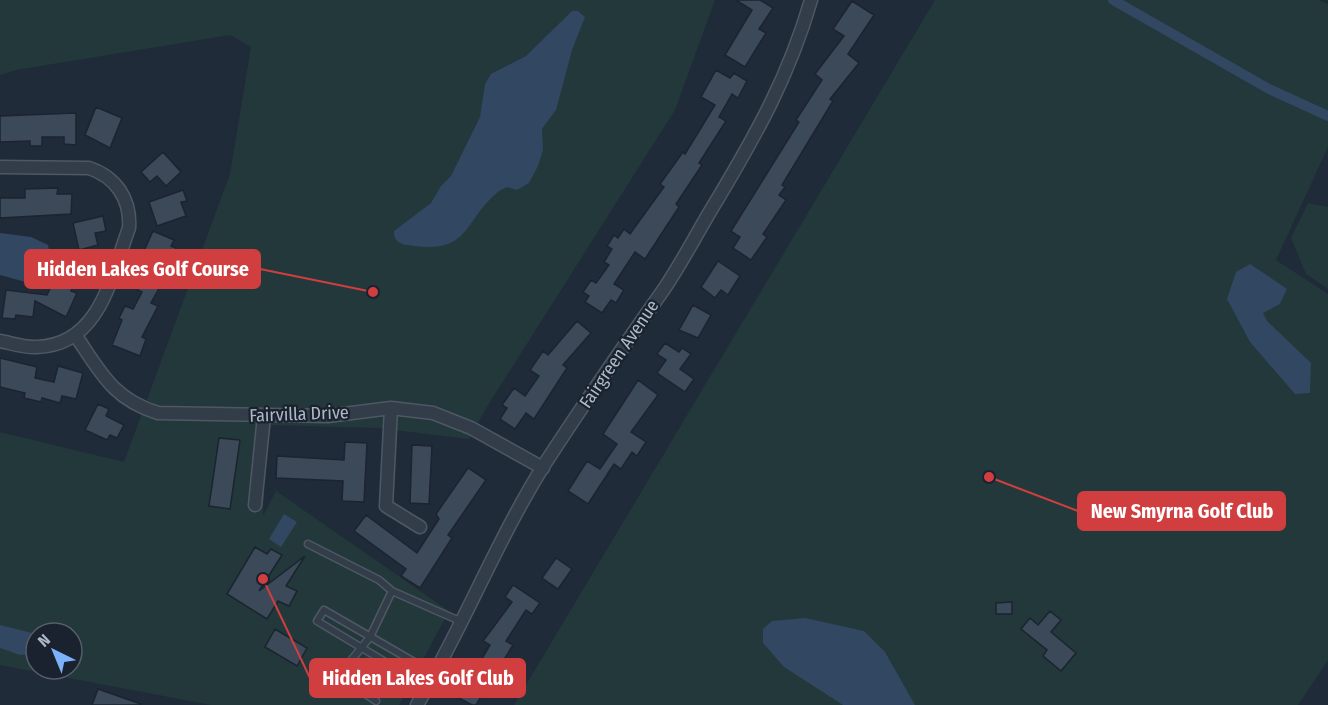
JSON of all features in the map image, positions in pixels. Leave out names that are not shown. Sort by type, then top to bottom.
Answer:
[{"type":"street","name":"Fairgreen Avenue","points":[[417,705],[462,622],[491,561],[543,468],[628,337],[664,288],[765,120],[798,43],[811,0]]},
{"type":"street","points":[[0,167],[88,168],[112,180],[125,197],[130,216],[129,228],[99,308],[88,325],[76,336],[63,342],[36,347],[0,341]]},
{"type":"street","name":"Fairvilla Drive","points":[[76,336],[109,385],[138,407],[158,413],[328,416],[391,408],[433,413],[471,428],[543,468]]},
{"type":"street","points":[[391,408],[386,506],[420,527]]},
{"type":"street","points":[[255,505],[264,416]]},
{"type":"lane","points":[[308,544],[379,580],[392,591],[462,622]]},
{"type":"lane","points":[[376,701],[342,678],[349,663],[370,637],[392,591]]},
{"type":"lane","points":[[428,687],[317,621],[324,610],[435,674]]},
{"type":"green space","points":[[0,0],[715,0],[675,110],[485,410],[469,439],[377,428],[267,425],[263,516],[276,491],[449,611],[399,705],[211,705],[84,681],[84,621],[24,621],[24,670],[0,665],[0,432],[124,462],[230,174],[251,47],[230,35],[16,70],[0,75]]},
{"type":"green space","points":[[935,0],[1319,0],[1328,4],[1328,147],[1276,260],[1328,294],[1328,660],[1298,705],[514,705]]},
{"type":"green space","points":[[1308,203],[1328,207],[1328,289],[1306,274],[1291,238]]},
{"type":"water","points":[[572,11],[578,11],[585,17],[572,50],[556,110],[542,129],[543,150],[529,183],[517,190],[507,187],[499,191],[455,241],[428,247],[399,243],[394,237],[394,231],[431,203],[441,186],[451,176],[480,117],[485,84],[491,74],[526,56]]},
{"type":"water","points":[[0,233],[31,237],[48,245],[51,262],[44,281],[33,284],[0,275]]},
{"type":"water","points":[[1250,264],[1287,289],[1280,304],[1263,313],[1267,321],[1311,363],[1310,393],[1295,394],[1250,342],[1227,299],[1236,272]]},
{"type":"water","points":[[284,514],[297,522],[281,547],[269,539]]},
{"type":"water","points":[[805,618],[864,631],[885,652],[915,705],[843,705],[784,667],[763,643],[763,629],[772,621]]},
{"type":"water","points":[[0,625],[24,631],[24,655],[0,648]]},
{"type":"building","points":[[736,0],[760,0],[773,8],[759,29],[766,33],[745,67],[725,55],[752,10]]},
{"type":"building","points":[[852,1],[874,15],[848,54],[859,63],[830,99],[833,101],[782,185],[785,187],[779,195],[786,200],[763,234],[767,237],[751,260],[733,248],[740,237],[731,231],[799,122],[796,120],[822,80],[815,74],[844,36],[833,29]]},
{"type":"building","points":[[716,70],[730,78],[734,73],[747,81],[738,98],[732,94],[719,117],[726,121],[699,163],[702,165],[676,204],[679,207],[645,259],[635,252],[614,284],[624,290],[616,303],[611,300],[602,313],[585,302],[589,296],[583,292],[591,280],[596,283],[609,265],[604,262],[612,249],[607,246],[614,235],[618,238],[624,229],[630,234],[664,187],[660,184],[683,152],[685,154],[715,105],[701,97]]},
{"type":"building","points":[[96,107],[122,118],[110,148],[85,135]]},
{"type":"building","points":[[76,113],[76,145],[64,144],[64,137],[42,137],[42,146],[30,146],[30,141],[0,142],[0,116]]},
{"type":"building","points":[[163,152],[181,172],[166,186],[157,176],[150,182],[141,172]]},
{"type":"building","points":[[58,188],[57,194],[72,194],[71,214],[0,218],[0,198],[25,198],[25,189]]},
{"type":"building","points":[[183,190],[187,201],[181,202],[186,216],[157,226],[149,202]]},
{"type":"building","points":[[103,216],[106,231],[95,233],[98,245],[79,250],[73,223]]},
{"type":"building","points":[[153,231],[174,240],[171,246],[176,248],[167,274],[151,303],[158,306],[142,337],[146,339],[140,356],[112,345],[122,320],[119,318],[125,306],[133,309],[142,292],[138,290],[144,279],[134,273]]},
{"type":"building","points":[[63,251],[94,262],[89,275],[78,272],[71,291],[77,293],[66,317],[35,301],[33,317],[16,315],[15,319],[2,318],[6,290],[47,295]]},
{"type":"building","points":[[718,261],[740,276],[728,295],[721,290],[715,298],[701,287]]},
{"type":"building","points":[[693,305],[711,315],[698,338],[679,330]]},
{"type":"building","points":[[577,321],[591,333],[563,365],[567,368],[534,419],[526,413],[515,429],[500,419],[507,408],[502,405],[514,388],[525,396],[539,376],[530,370],[543,351],[548,355]]},
{"type":"building","points":[[665,343],[679,352],[682,348],[691,354],[680,369],[694,379],[685,392],[657,373],[666,360],[657,354]]},
{"type":"building","points":[[0,358],[37,367],[35,378],[54,382],[58,366],[83,373],[76,399],[62,396],[60,403],[42,398],[41,402],[24,398],[25,393],[0,387]]},
{"type":"building","points":[[638,380],[658,395],[631,432],[646,442],[637,456],[632,452],[621,469],[614,464],[588,504],[568,491],[587,461],[600,469],[617,444],[603,434]]},
{"type":"building","points":[[98,404],[109,409],[106,416],[124,425],[117,438],[110,435],[107,440],[85,430]]},
{"type":"building","points":[[219,438],[240,440],[230,509],[209,506]]},
{"type":"building","points":[[345,442],[367,443],[364,502],[342,501],[343,481],[276,478],[277,456],[344,460]]},
{"type":"building","points":[[412,445],[432,446],[429,504],[410,503]]},
{"type":"building","points":[[468,468],[486,480],[448,535],[452,538],[420,588],[401,576],[406,569],[354,531],[366,515],[417,553],[439,519],[436,514]]},
{"type":"building","points":[[255,547],[267,554],[271,549],[282,555],[259,591],[305,556],[286,586],[297,591],[289,606],[278,601],[267,619],[227,594]]},
{"type":"building","points":[[556,558],[572,569],[558,589],[542,578]]},
{"type":"building","points":[[513,585],[540,603],[532,614],[526,610],[506,641],[513,645],[476,705],[472,705],[459,698],[490,645],[483,641],[512,602],[505,597]]},
{"type":"building","points":[[1012,602],[1012,614],[996,614],[996,603]]},
{"type":"building","points":[[1050,611],[1061,620],[1051,632],[1076,653],[1061,671],[1043,656],[1047,650],[1021,629],[1030,618],[1038,625]]},
{"type":"building","points":[[275,629],[307,648],[297,666],[265,647]]},
{"type":"building","points":[[98,689],[141,704],[92,705]]},
{"type":"waterway","points":[[1113,0],[1269,89],[1328,116]]},
{"type":"place","name":"Hidden Lakes Golf Course","points":[[373,292]]},
{"type":"place","name":"New Smyrna Golf Club","points":[[989,477]]},
{"type":"place","name":"Hidden Lakes Golf Club","points":[[263,579]]}]
